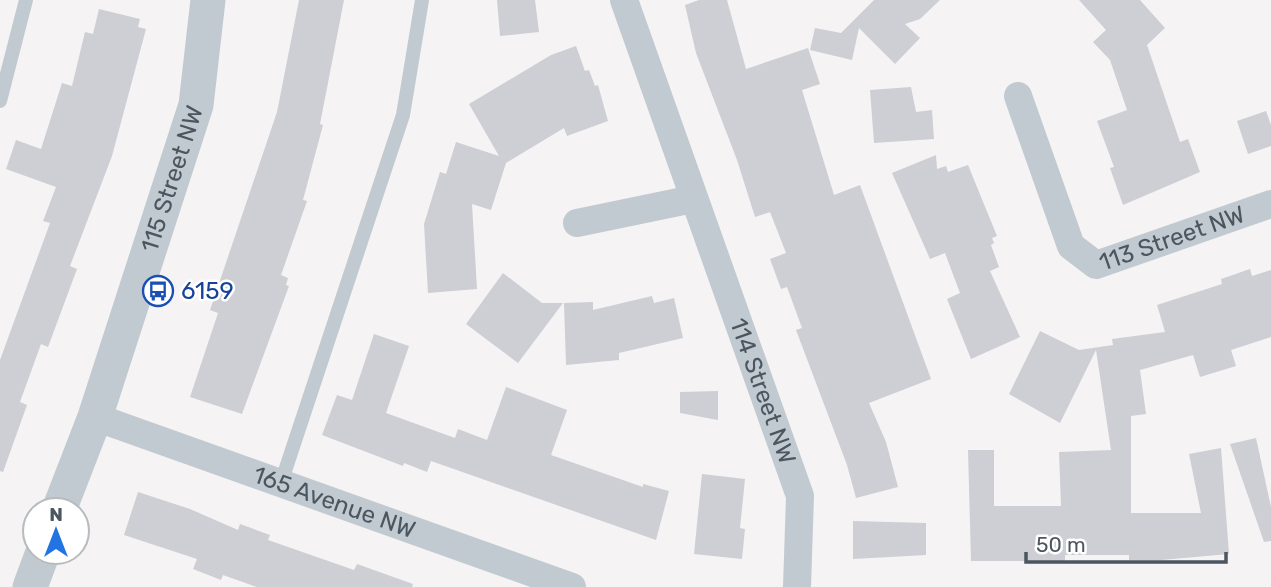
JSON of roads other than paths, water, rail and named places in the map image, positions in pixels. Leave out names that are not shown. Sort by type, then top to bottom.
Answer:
[{"type":"street","name":"115 Street NW","points":[[64,496],[95,417],[196,105],[208,0]]},
{"type":"street","name":"114 Street NW","points":[[624,0],[800,496],[797,587]]},
{"type":"street","name":"113 Street NW","points":[[1018,96],[1071,246],[1096,265],[1271,204]]},
{"type":"street","points":[[577,223],[693,199]]},
{"type":"street","name":"165 Avenue NW","points":[[95,417],[572,587]]},
{"type":"street","points":[[30,587],[38,566]]},
{"type":"lane","points":[[0,101],[26,0]]},
{"type":"lane","points":[[281,483],[403,115],[422,0]]},
{"type":"place","name":"6159","points":[[158,291]]}]
